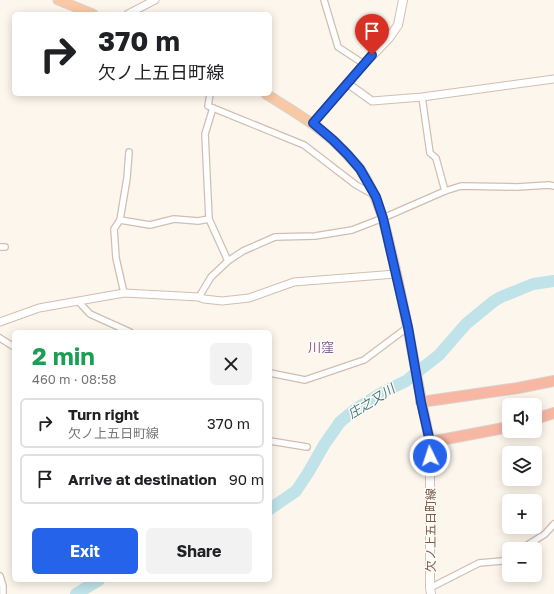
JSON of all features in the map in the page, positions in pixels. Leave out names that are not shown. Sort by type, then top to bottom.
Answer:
[{"type":"highway","points":[[58,0],[88,12]]},
{"type":"highway","points":[[269,96],[313,123],[333,140],[360,169],[376,197],[383,218],[408,327],[421,402],[430,442],[502,428]]},
{"type":"highway","points":[[421,402],[518,388],[554,381]]},
{"type":"highway","points":[[542,417],[554,413]]},
{"type":"main road","points":[[313,123],[347,83],[389,38],[398,25],[403,0]]},
{"type":"main road","name":"欠ノ上五日町線","points":[[430,442],[431,591]]},
{"type":"street","points":[[132,12],[155,0]]},
{"type":"street","points":[[324,0],[338,46],[364,64]]},
{"type":"street","points":[[347,83],[372,101],[422,97],[554,79]]},
{"type":"street","points":[[210,96],[208,106],[304,145],[376,197]]},
{"type":"street","points":[[422,97],[430,153],[436,158],[445,191]]},
{"type":"street","points":[[213,108],[205,134],[209,219],[228,262]]},
{"type":"street","points":[[124,294],[116,258],[114,230],[120,220],[127,178],[129,152]]},
{"type":"street","points":[[199,297],[211,277],[228,262],[243,251],[275,237],[315,236],[352,230],[445,191],[461,186],[554,186]]},
{"type":"street","points":[[120,220],[150,225],[174,219],[198,221],[209,219]]},
{"type":"street","points":[[0,322],[39,308],[124,294],[199,297],[222,301],[249,298],[294,282],[396,274]]},
{"type":"street","points":[[78,301],[90,314],[126,330]]},
{"type":"street","points":[[272,372],[305,380],[320,375],[364,360],[408,327]]},
{"type":"street","points":[[0,338],[12,346]]},
{"type":"street","points":[[272,441],[307,447]]},
{"type":"street","points":[[533,542],[545,534],[554,524]]},
{"type":"street","points":[[431,591],[479,562],[502,561]]},
{"type":"street","points":[[0,576],[3,586],[3,594]]},
{"type":"waterway","name":"庄之又川","points":[[272,508],[296,491],[340,422],[357,408],[383,392],[406,381],[439,355],[466,324],[494,301],[533,284],[554,281]]},
{"type":"waterway","name":"庄之又川","points":[[76,594],[96,582]]},
{"type":"district","name":"川窪","points":[[321,347]]},
{"type":"route","points":[[372,55],[313,123],[333,140],[360,169],[376,197],[383,218],[408,327],[421,402],[430,442],[430,456]]}]
